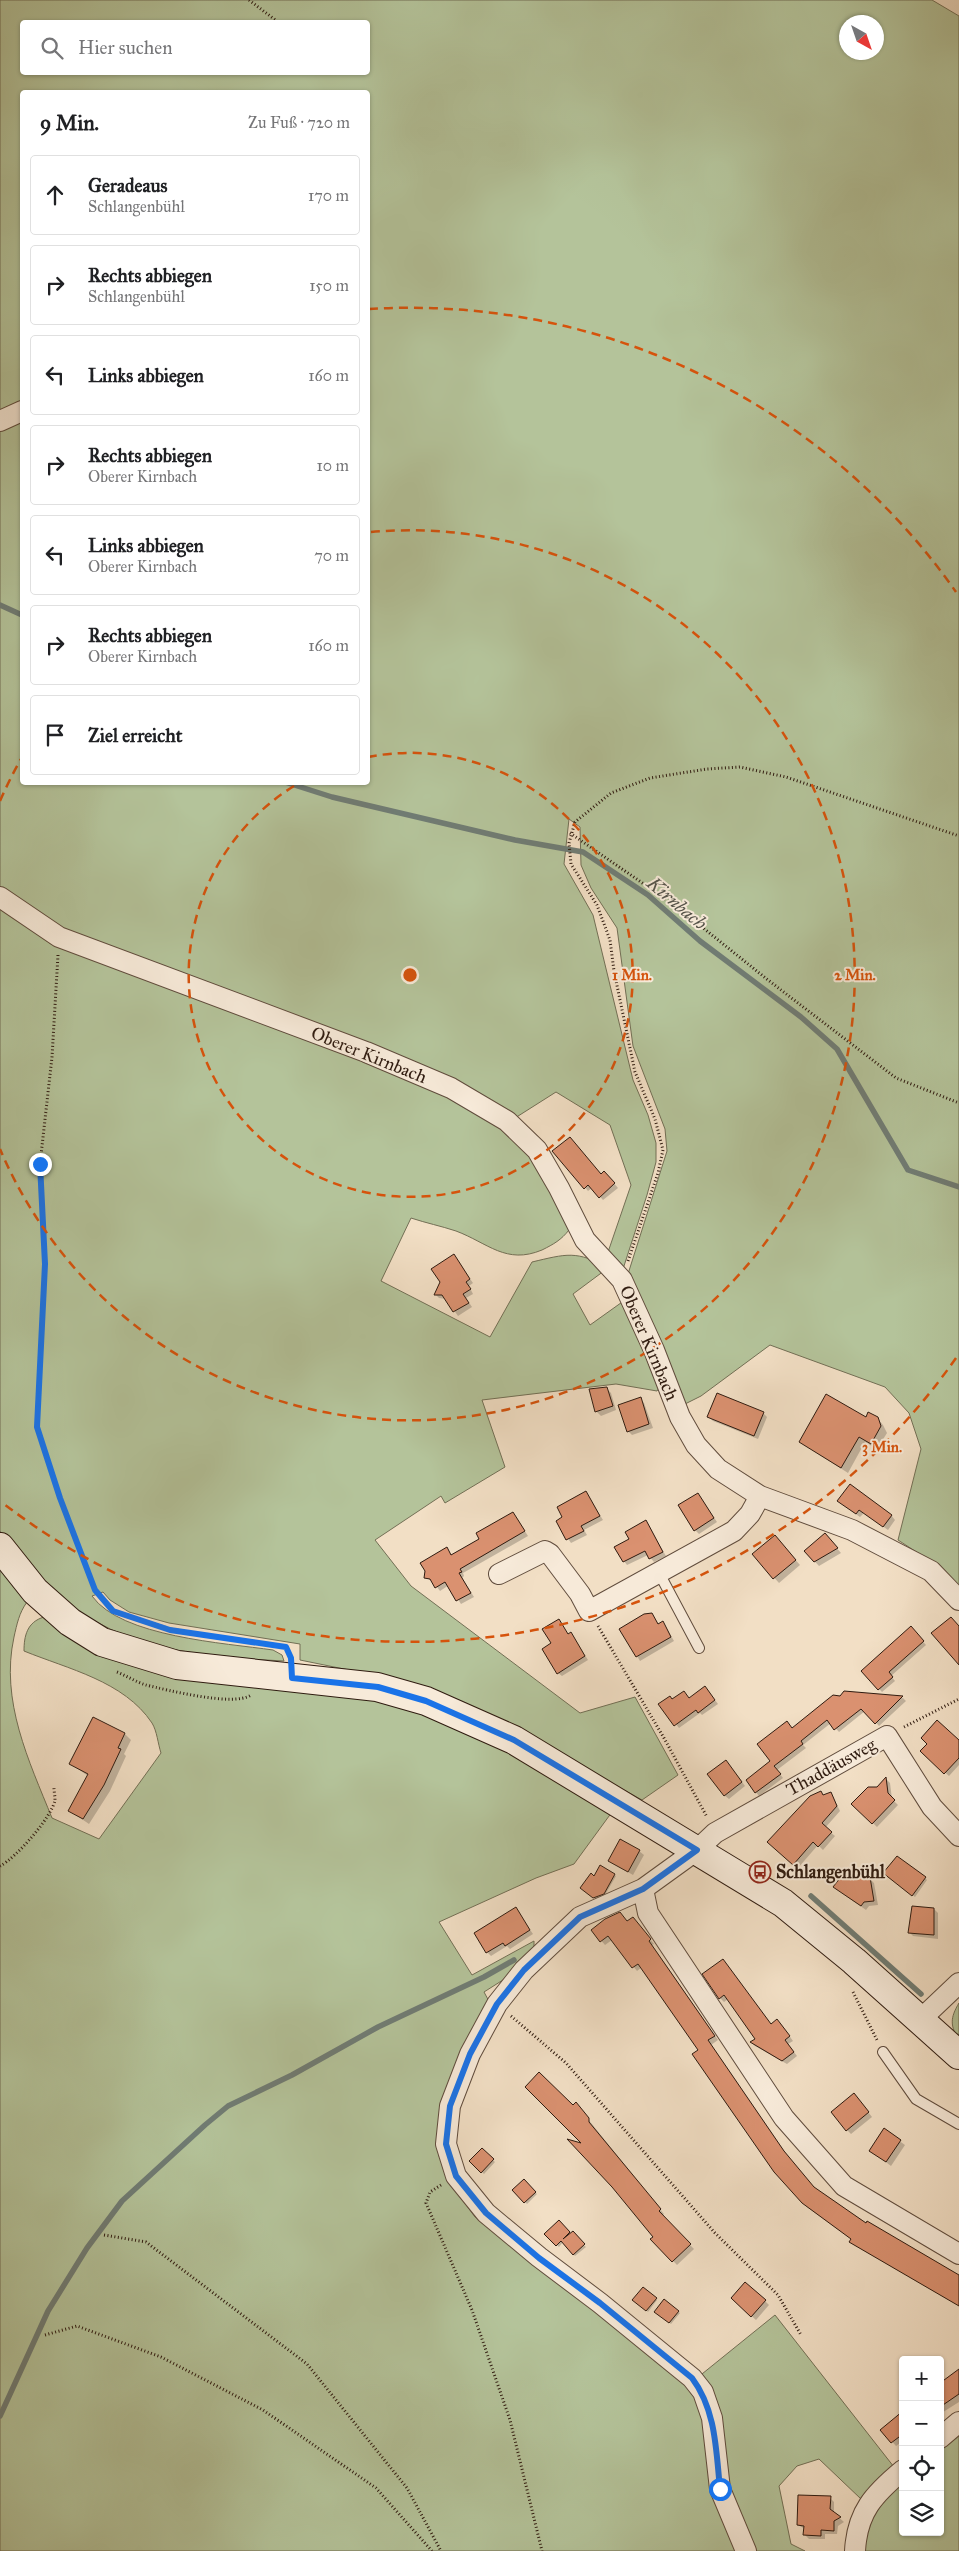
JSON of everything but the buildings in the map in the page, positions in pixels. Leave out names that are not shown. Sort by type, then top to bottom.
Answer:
[{"type":"main road","points":[[0,1547],[35,1590],[70,1622],[102,1642],[177,1665],[378,1687],[426,1701],[514,1740],[706,1841],[854,1961],[959,2055]]},
{"type":"street","points":[[0,421],[20,412]]},
{"type":"street","name":"Oberer Kirnbach","points":[[0,897],[59,937],[366,1052],[451,1088],[507,1121],[537,1150],[559,1188],[585,1240],[622,1280],[654,1350],[680,1417],[696,1445],[718,1469],[760,1496],[852,1530],[931,1571],[959,1600]]},
{"type":"street","points":[[499,1574],[545,1551],[550,1554],[580,1594],[589,1611],[734,1531],[750,1514],[760,1496]]},
{"type":"street","name":"Thaddäusweg","points":[[706,1841],[887,1736],[932,1807],[959,1836]]},
{"type":"street","points":[[706,1841],[643,1889],[580,1917],[524,1970],[497,2004],[470,2054],[450,2106],[446,2144],[456,2176],[486,2213],[539,2258],[600,2303],[692,2378],[703,2392],[712,2418],[720,2489],[746,2551]]},
{"type":"street","points":[[643,1889],[648,1913],[784,2118],[844,2186],[959,2254]]},
{"type":"street","points":[[920,2020],[959,1983]]},
{"type":"street","points":[[944,2435],[959,2422]]},
{"type":"street","points":[[855,2551],[856,2536],[863,2511],[880,2489],[899,2473]]},
{"type":"lane","points":[[659,1573],[699,1648]]},
{"type":"lane","points":[[883,2052],[916,2099],[959,2124]]},
{"type":"path","points":[[250,0],[275,20]]},
{"type":"path","points":[[622,1280],[658,1173],[663,1150],[655,1119],[635,1072],[614,971],[610,940],[597,905],[571,864],[569,843],[574,822],[586,810],[611,793],[634,784],[659,776],[707,769],[740,767],[786,777],[959,836]]},
{"type":"path","points":[[570,833],[677,907],[791,998],[896,1078],[959,1103]]},
{"type":"path","points":[[59,937],[52,1057],[40,1164],[45,1264],[37,1427],[60,1498],[95,1590],[113,1611],[170,1630],[286,1647],[291,1658],[292,1678]]},
{"type":"path","points":[[589,1611],[664,1738],[706,1841]]},
{"type":"path","points":[[887,1736],[959,1699]]},
{"type":"path","points":[[0,1866],[9,1862],[34,1836],[55,1801],[54,1788]]},
{"type":"path","points":[[497,2004],[566,2063],[715,2233],[778,2295],[801,2335]]},
{"type":"path","points":[[456,2176],[430,2192],[426,2203],[472,2310],[510,2420],[542,2551]]},
{"type":"path","points":[[104,2235],[146,2242],[306,2364],[407,2488],[441,2551]]},
{"type":"path","points":[[44,2335],[77,2326],[161,2357],[263,2410],[376,2488],[432,2551]]},
{"type":"green space","points":[[0,0],[932,0],[959,16],[959,1587],[941,1568],[898,1540],[921,1449],[909,1413],[885,1387],[770,1345],[701,1396],[681,1406],[628,1274],[667,1151],[665,1129],[633,1046],[617,928],[591,888],[581,865],[580,827],[569,819],[564,864],[593,915],[633,1080],[648,1115],[656,1143],[656,1162],[623,1269],[607,1255],[631,1185],[610,1125],[556,1092],[515,1118],[72,937],[0,887]]},
{"type":"green space","points":[[0,905],[9,914],[51,944],[86,952],[444,1089],[504,1126],[535,1159],[569,1230],[554,1244],[529,1254],[507,1254],[456,1231],[411,1218],[381,1281],[490,1337],[532,1262],[571,1255],[588,1258],[608,1268],[573,1294],[590,1325],[625,1300],[661,1385],[657,1391],[616,1384],[482,1400],[505,1467],[445,1503],[441,1496],[375,1540],[411,1586],[580,1713],[635,1697],[678,1775],[642,1800],[521,1732],[446,1695],[388,1678],[300,1660],[300,1644],[169,1623],[129,1612],[110,1600],[103,1592],[92,1596],[106,1610],[126,1621],[149,1629],[202,1641],[273,1650],[282,1655],[284,1661],[201,1654],[174,1650],[148,1643],[98,1623],[63,1600],[34,1572],[0,1531]]},
{"type":"green space","points":[[0,1569],[27,1602],[17,1623],[14,1637],[11,1684],[19,1730],[34,1775],[52,1818],[99,1839],[161,1753],[152,1723],[126,1697],[94,1678],[24,1651],[25,1640],[30,1626],[38,1619],[44,1617],[83,1644],[332,1688],[419,1711],[503,1750],[612,1812],[574,1864],[536,1878],[439,1922],[472,1975],[534,1941],[534,1952],[514,1973],[484,1992],[491,2005],[444,2106],[439,2156],[456,2191],[475,2217],[691,2383],[700,2403],[741,2551],[0,2551]]},
{"type":"green space","points":[[959,2003],[959,2040],[952,2022]]},
{"type":"green space","points":[[775,2315],[894,2467],[861,2499],[819,2459],[797,2466],[779,2486],[791,2544],[805,2551],[752,2551],[741,2531],[697,2378]]},
{"type":"green space","points":[[959,2429],[959,2551],[860,2551],[864,2523],[899,2482],[899,2536],[944,2536],[944,2440]]},
{"type":"waterway","name":"Kirnbach","points":[[0,605],[20,614]]},
{"type":"waterway","name":"Kirnbach","points":[[294,785],[332,797],[515,840],[583,852],[648,895],[700,941],[801,1017],[837,1049],[908,1170],[959,1187]]},
{"type":"waterway","points":[[811,1896],[921,1994]]},
{"type":"waterway","points":[[0,2416],[48,2311],[87,2248],[122,2201],[205,2125],[228,2106],[292,2075],[378,2027],[484,1977],[514,1960]]},
{"type":"place","name":"Schlangenbühl","points":[[760,1872]]},
{"type":"route","points":[[40,1164],[45,1264],[42,1359],[37,1427],[60,1498],[95,1590],[105,1603],[113,1611],[170,1630],[226,1640],[286,1647],[291,1658],[292,1678],[378,1687],[426,1701],[514,1740],[697,1850],[643,1889],[580,1917],[524,1970],[497,2004],[470,2054],[450,2106],[446,2144],[456,2176],[486,2213],[539,2258],[600,2303],[692,2378],[703,2392],[712,2418],[720,2489]]}]
